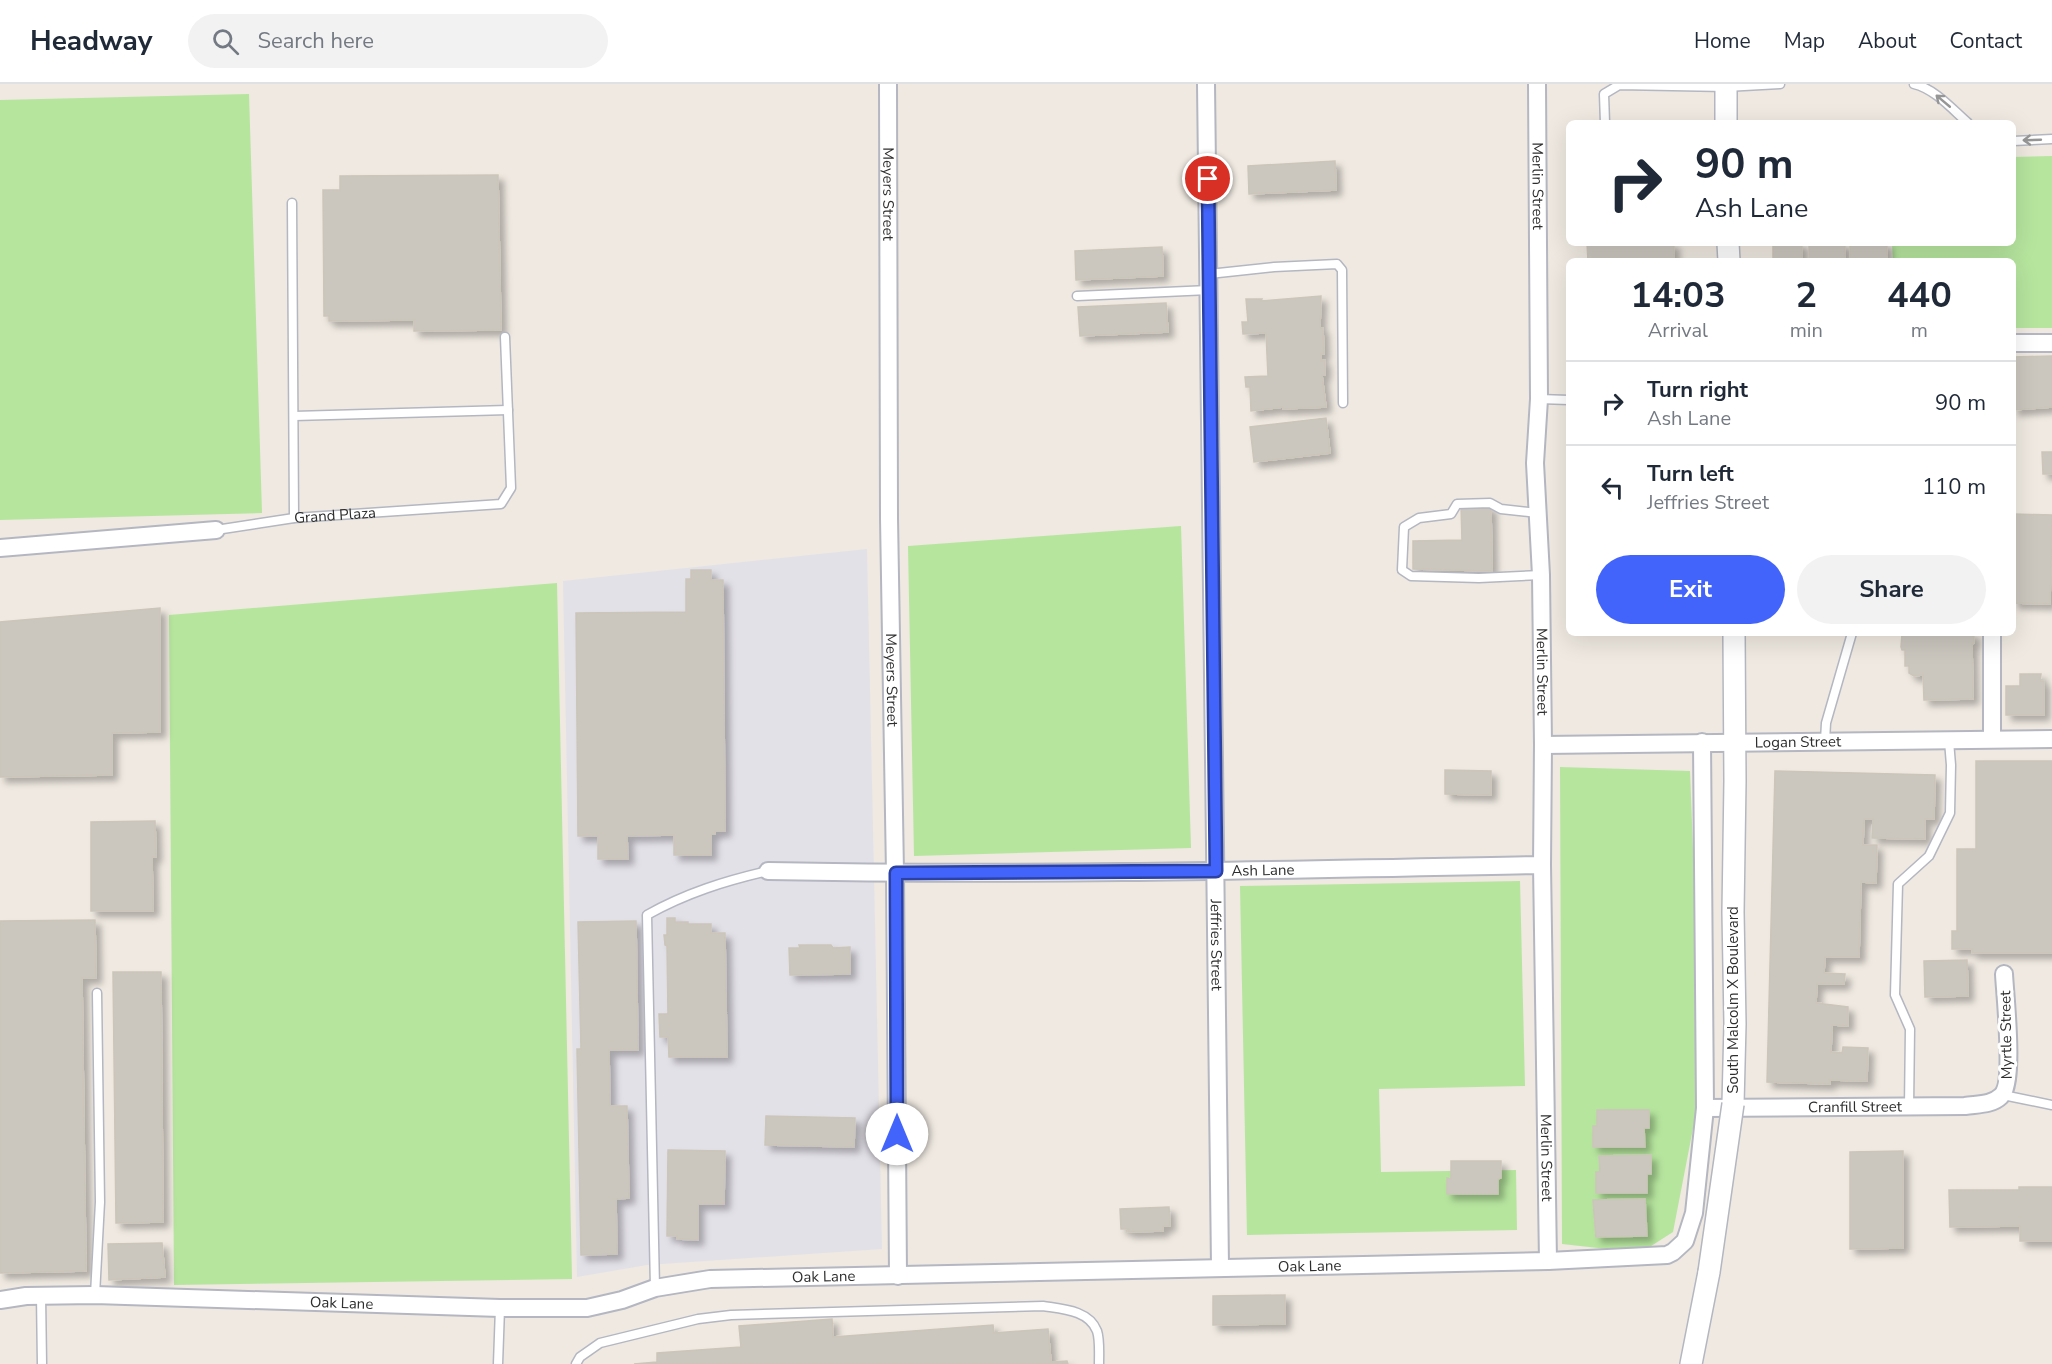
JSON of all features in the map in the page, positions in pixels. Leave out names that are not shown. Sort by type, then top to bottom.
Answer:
[{"type":"street","name":"Meyers Street","points":[[888,84],[889,507],[896,873],[898,1276]]},
{"type":"street","name":"Jeffries Street","points":[[1206,84],[1220,1267]]},
{"type":"street","name":"Merlin Street","points":[[1537,84],[1539,399],[1535,463],[1541,575],[1544,745],[1542,865],[1548,1261]]},
{"type":"street","points":[[1726,85],[1726,120]]},
{"type":"street","points":[[2016,343],[2052,343]]},
{"type":"street","name":"Grand Plaza","points":[[0,548],[216,530]]},
{"type":"street","name":"South Malcolm X Boulevard","points":[[1691,1364],[1715,1240],[1733,1104],[1735,1024],[1734,636]]},
{"type":"street","points":[[1992,636],[1992,739]]},
{"type":"street","name":"Logan Street","points":[[1544,745],[2052,739]]},
{"type":"street","points":[[1702,742],[1706,1108]]},
{"type":"street","name":"Ash Lane","points":[[768,871],[896,873],[1216,871],[1542,865]]},
{"type":"street","name":"Myrtle Street","points":[[2003,1095],[2007,1085],[2009,1062],[2004,974]]},
{"type":"street","name":"Cranfill Street","points":[[1706,1108],[1965,1106],[1992,1102],[2003,1095]]},
{"type":"street","name":"Oak Lane","points":[[0,1300],[26,1296],[94,1295],[500,1308],[587,1308],[622,1300],[655,1288],[710,1279],[1652,1258],[1667,1255],[1685,1241],[1694,1213],[1706,1108]]},
{"type":"lane","points":[[1605,120],[1604,94],[1619,85],[1780,84]]},
{"type":"lane","points":[[1914,84],[1937,96],[1965,120]]},
{"type":"lane","points":[[2016,141],[2052,139]]},
{"type":"lane","points":[[292,203],[294,518]]},
{"type":"lane","points":[[1077,297],[1209,282],[1274,267],[1337,264],[1342,270],[1343,403]]},
{"type":"lane","name":"Grand Plaza","points":[[216,530],[294,518],[501,504],[511,488],[505,337]]},
{"type":"lane","points":[[1539,399],[1566,400]]},
{"type":"lane","points":[[294,416],[508,410]]},
{"type":"lane","points":[[1538,513],[1501,509],[1490,503],[1457,504],[1451,514],[1419,518],[1404,527],[1402,570],[1411,576],[1479,579],[1541,575]]},
{"type":"lane","points":[[1825,741],[1826,723],[1851,636]]},
{"type":"lane","points":[[1909,1107],[1910,1029],[1895,995],[1899,884],[1929,856],[1950,813],[1949,741]]},
{"type":"lane","points":[[655,1288],[647,915],[672,901],[723,881],[768,871]]},
{"type":"lane","points":[[94,1295],[100,1202],[97,993]]},
{"type":"lane","points":[[2003,1095],[2052,1105]]},
{"type":"lane","points":[[41,1296],[42,1364]]},
{"type":"lane","points":[[576,1364],[580,1357],[600,1343],[698,1319],[730,1315],[1043,1306],[1065,1309],[1086,1316],[1097,1330],[1100,1364]]},
{"type":"lane","points":[[498,1364],[500,1308]]},
{"type":"shaded area","points":[[867,549],[882,1249],[647,1265],[577,1277],[563,581]]},
{"type":"green space","points":[[249,94],[262,513],[0,520],[0,100]]},
{"type":"green space","points":[[2052,156],[2052,328],[2016,328],[2016,258],[1893,258],[1892,246],[2016,246],[2016,157]]},
{"type":"green space","points":[[1181,526],[1191,848],[914,856],[908,546]]},
{"type":"green space","points":[[557,583],[572,1279],[174,1285],[169,615]]},
{"type":"green space","points":[[1560,767],[1690,771],[1702,1082],[1673,1232],[1648,1248],[1607,1249],[1562,1244]]},
{"type":"green space","points":[[1520,881],[1525,1086],[1379,1089],[1381,1172],[1516,1170],[1517,1230],[1247,1235],[1240,886]]},
{"type":"building","points":[[1335,161],[1336,190],[1249,194],[1248,166]]},
{"type":"building","points":[[498,175],[501,330],[414,331],[414,320],[329,321],[329,316],[324,316],[323,190],[340,190],[340,176]]},
{"type":"building","points":[[1587,246],[1674,246],[1674,258],[1588,258]]},
{"type":"building","points":[[1773,246],[1802,246],[1802,258],[1773,258]]},
{"type":"building","points":[[1809,246],[1845,246],[1845,258],[1809,258]]},
{"type":"building","points":[[1850,246],[1887,246],[1887,258],[1850,258]]},
{"type":"building","points":[[1162,247],[1163,276],[1076,280],[1075,251]]},
{"type":"building","points":[[1321,296],[1320,328],[1323,328],[1324,354],[1321,354],[1321,361],[1325,360],[1325,375],[1322,375],[1326,407],[1283,409],[1283,407],[1251,411],[1250,387],[1246,387],[1245,377],[1268,376],[1266,333],[1243,334],[1242,322],[1248,322],[1246,299],[1262,299],[1261,301]]},
{"type":"building","points":[[1166,303],[1168,332],[1080,336],[1078,307]]},
{"type":"building","points":[[2052,356],[2052,407],[2016,410],[2016,357]]},
{"type":"building","points":[[1326,418],[1330,453],[1254,462],[1250,427]]},
{"type":"building","points":[[2042,452],[2052,452],[2052,474],[2043,474]]},
{"type":"building","points":[[1461,506],[1491,506],[1492,571],[1413,569],[1413,541],[1462,540]]},
{"type":"building","points":[[2016,514],[2052,515],[2050,604],[2016,603]]},
{"type":"building","points":[[691,570],[711,570],[711,580],[723,580],[725,831],[715,831],[715,834],[711,834],[711,855],[674,855],[674,835],[627,836],[628,859],[598,859],[598,836],[578,836],[576,613],[686,612],[686,579],[691,579]]},
{"type":"building","points":[[160,608],[160,732],[112,733],[112,775],[0,777],[0,622]]},
{"type":"building","points":[[1902,636],[1974,636],[1972,644],[1973,699],[1924,700],[1923,675],[1914,676],[1909,673],[1909,666],[1905,666],[1905,650],[1901,647]]},
{"type":"building","points":[[2020,674],[2041,674],[2040,681],[2044,681],[2044,715],[2006,715],[2006,686],[2020,686]]},
{"type":"building","points":[[1976,761],[2052,761],[2052,953],[1972,953],[1972,949],[1952,949],[1952,931],[1957,931],[1957,849],[1976,849]]},
{"type":"building","points":[[1445,770],[1491,771],[1491,795],[1445,794]]},
{"type":"building","points":[[1775,771],[1935,775],[1934,819],[1925,819],[1925,839],[1872,838],[1873,819],[1864,819],[1863,845],[1877,845],[1876,883],[1861,882],[1859,957],[1825,957],[1824,973],[1845,974],[1844,984],[1817,984],[1816,1003],[1848,1007],[1848,1026],[1832,1025],[1831,1052],[1842,1053],[1843,1047],[1868,1048],[1867,1081],[1830,1080],[1830,1084],[1767,1082]]},
{"type":"building","points":[[155,821],[156,857],[152,857],[153,911],[91,911],[91,822]]},
{"type":"building","points":[[667,918],[675,918],[675,922],[688,922],[688,924],[711,924],[711,933],[725,933],[727,1057],[669,1057],[668,1037],[660,1037],[659,1014],[668,1014],[667,946],[664,935],[667,935]]},
{"type":"building","points":[[95,920],[96,978],[82,978],[86,1271],[0,1273],[0,921]]},
{"type":"building","points":[[636,921],[638,1050],[609,1050],[610,1106],[627,1106],[629,1198],[616,1199],[617,1254],[581,1255],[577,1049],[581,1049],[578,922]]},
{"type":"building","points":[[799,945],[850,947],[850,974],[790,975],[789,948],[800,948]]},
{"type":"building","points":[[1967,960],[1968,996],[1925,997],[1924,961]]},
{"type":"building","points":[[113,972],[161,972],[163,1222],[116,1223]]},
{"type":"building","points":[[1597,1110],[1649,1110],[1649,1128],[1644,1128],[1645,1147],[1593,1147],[1593,1126],[1597,1126]]},
{"type":"building","points":[[766,1116],[855,1118],[854,1147],[765,1145]]},
{"type":"building","points":[[668,1150],[725,1151],[724,1204],[698,1204],[698,1240],[667,1236]]},
{"type":"building","points":[[1903,1151],[1903,1248],[1850,1249],[1850,1152]]},
{"type":"building","points":[[1651,1155],[1651,1174],[1647,1174],[1647,1193],[1596,1193],[1596,1172],[1600,1172],[1599,1156]]},
{"type":"building","points":[[1451,1161],[1501,1161],[1498,1194],[1447,1194],[1447,1178],[1451,1179]]},
{"type":"building","points":[[2019,1187],[2052,1187],[2052,1241],[2020,1241],[2020,1226],[1950,1227],[1949,1190],[2019,1190]]},
{"type":"building","points":[[1645,1199],[1647,1236],[1596,1237],[1593,1200]]},
{"type":"building","points":[[1169,1207],[1170,1226],[1163,1226],[1163,1231],[1128,1232],[1128,1229],[1121,1229],[1120,1209]]},
{"type":"building","points":[[162,1243],[165,1277],[109,1280],[108,1244]]},
{"type":"building","points":[[1285,1295],[1285,1324],[1213,1325],[1213,1296]]},
{"type":"building","points":[[832,1319],[833,1337],[993,1325],[994,1333],[1048,1329],[1051,1362],[1067,1361],[1068,1364],[634,1364],[657,1362],[657,1353],[741,1347],[739,1326]]},
{"type":"route","points":[[897,1134],[896,873],[1216,871],[1208,179]]}]
